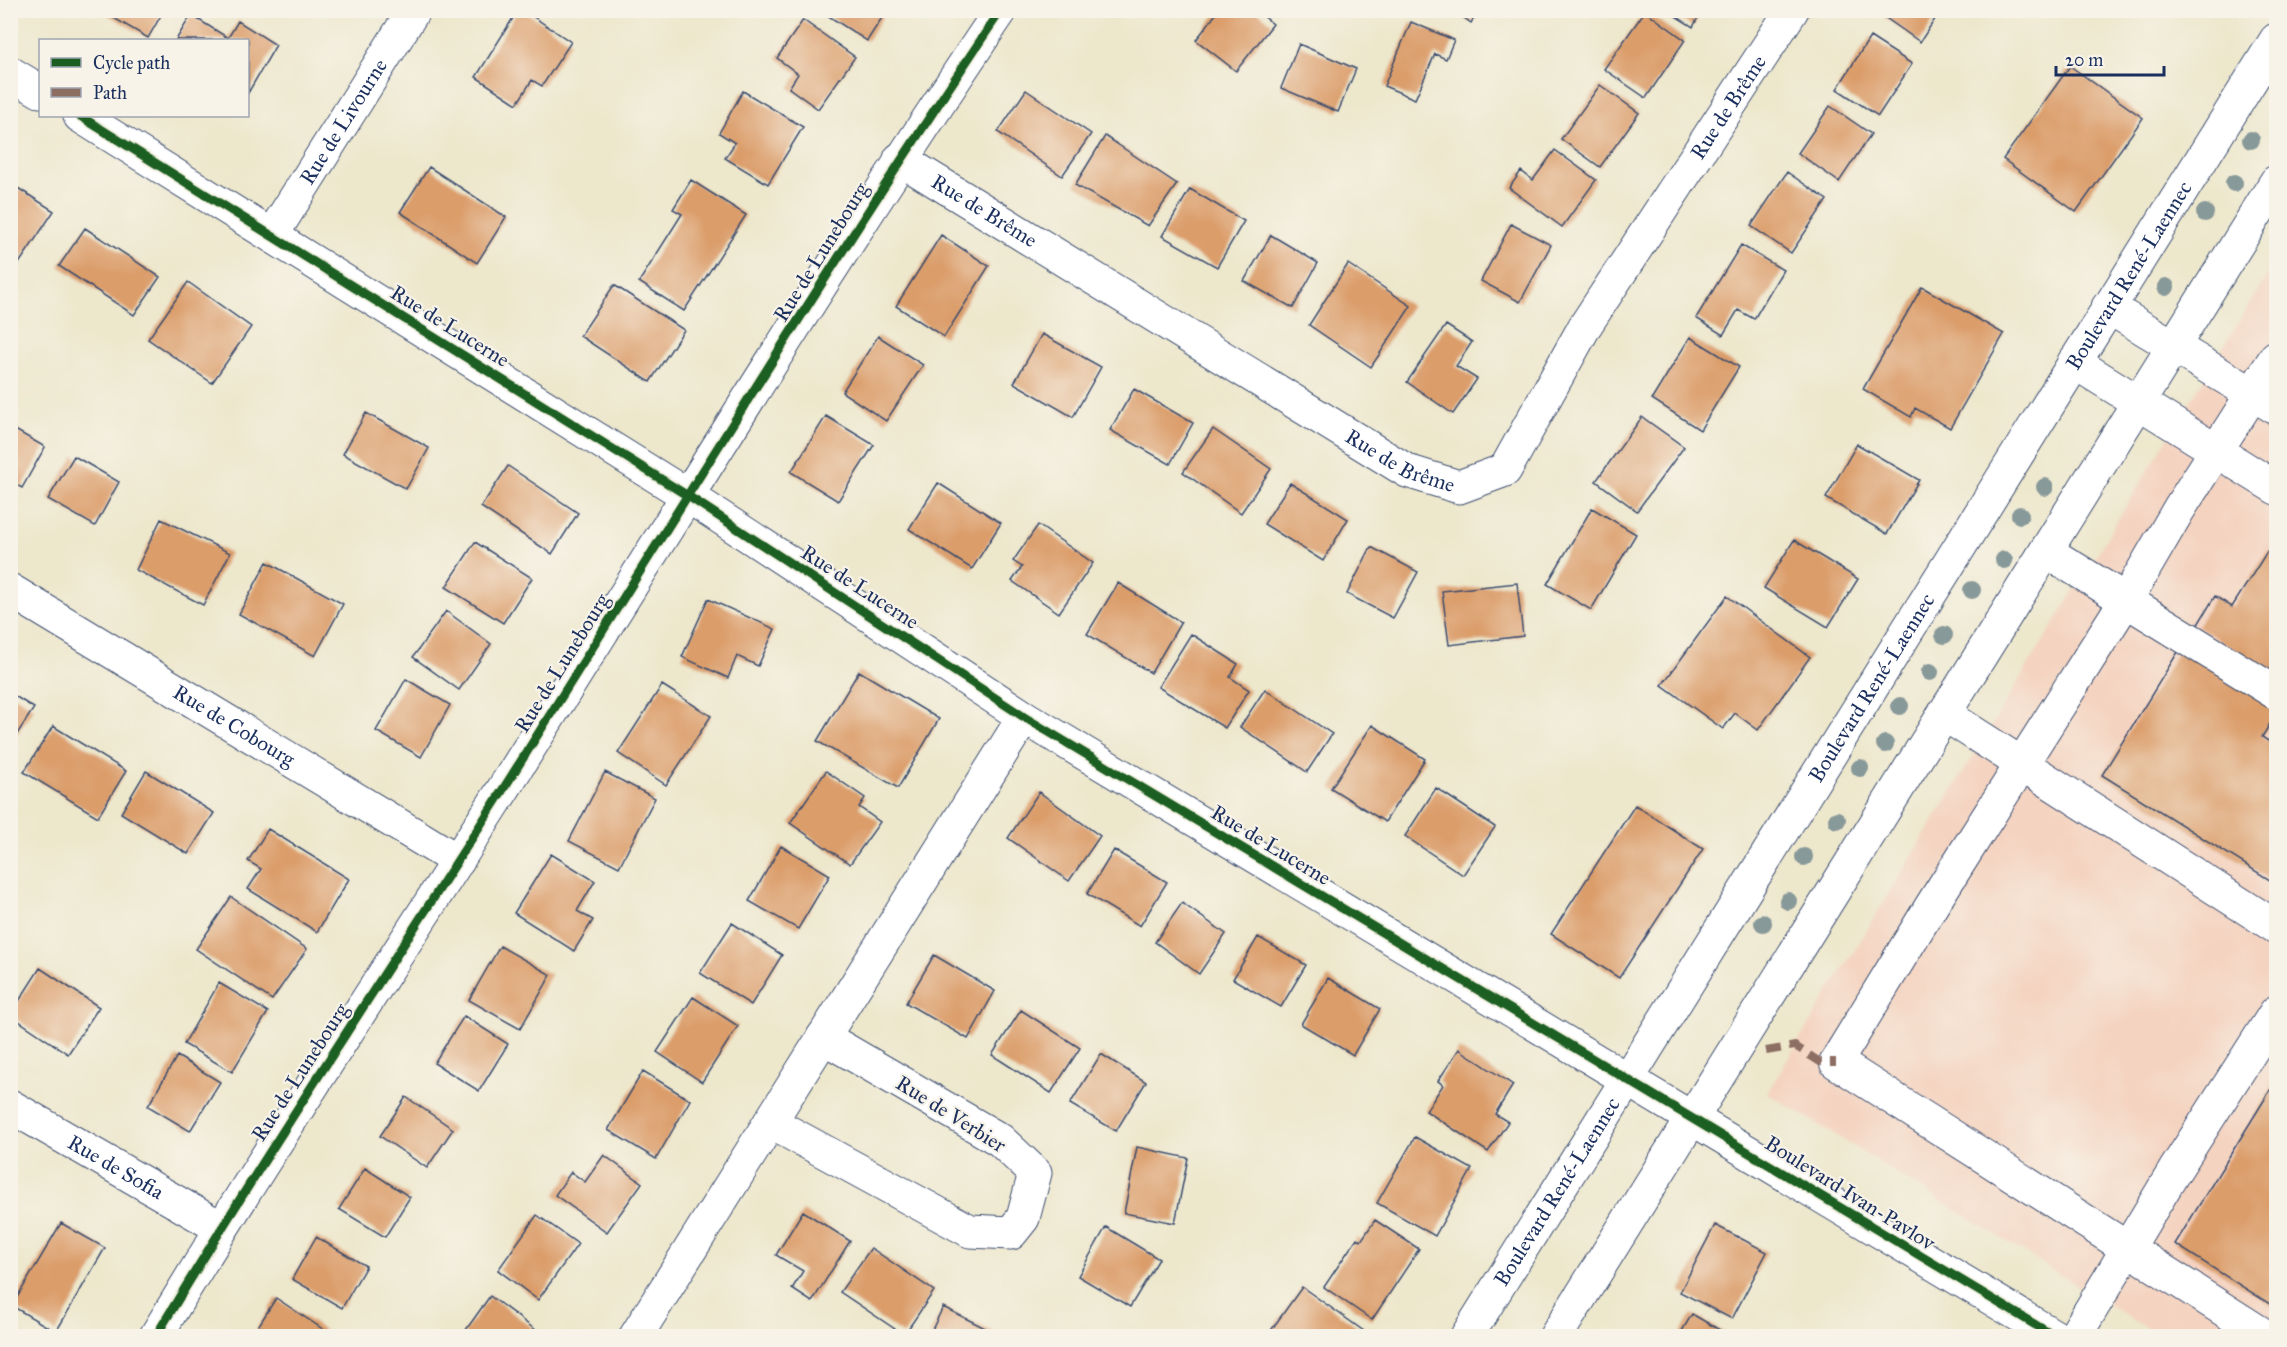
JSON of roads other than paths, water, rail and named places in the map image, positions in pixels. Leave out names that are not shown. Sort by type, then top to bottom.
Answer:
[{"type":"street","name":"Rue de Livourne","points":[[272,235],[414,10]]},
{"type":"street","name":"Rue de Lunebourg","points":[[156,1336],[221,1228],[458,861],[900,159],[1001,10]]},
{"type":"street","name":"Rue de Brême","points":[[900,159],[1407,471],[1459,487],[1505,470],[1585,326],[1791,10]]},
{"type":"street","name":"Boulevard René-Laennec","points":[[1467,1336],[2108,307],[2277,40]]},
{"type":"street","points":[[10,73],[39,90]]},
{"type":"street","name":"Rue de Lucerne","points":[[82,117],[688,496],[1024,717],[1626,1081]]},
{"type":"street","points":[[1556,1336],[2139,402],[2273,196]]},
{"type":"street","points":[[2108,307],[2265,401]]},
{"type":"street","points":[[2265,1336],[1836,1062],[2126,600],[2216,450],[2265,401],[2277,357]]},
{"type":"street","points":[[2074,362],[2277,488]]},
{"type":"street","points":[[2046,551],[2277,693]]},
{"type":"street","name":"Rue de Cobourg","points":[[10,591],[458,861]]},
{"type":"street","points":[[1944,714],[2277,927]]},
{"type":"street","points":[[636,1336],[1024,717]]},
{"type":"street","points":[[2074,1336],[2130,1248],[2175,1170],[2277,1012]]},
{"type":"street","name":"Rue de Verbier","points":[[770,1122],[970,1231],[1011,1233],[1023,1218],[1035,1173],[1000,1140],[823,1037]]},
{"type":"street","name":"Boulevard Ivan-Pavlov","points":[[1626,1081],[1691,1117],[2054,1336]]},
{"type":"street","name":"Rue de Sofia","points":[[10,1106],[221,1228]]}]
